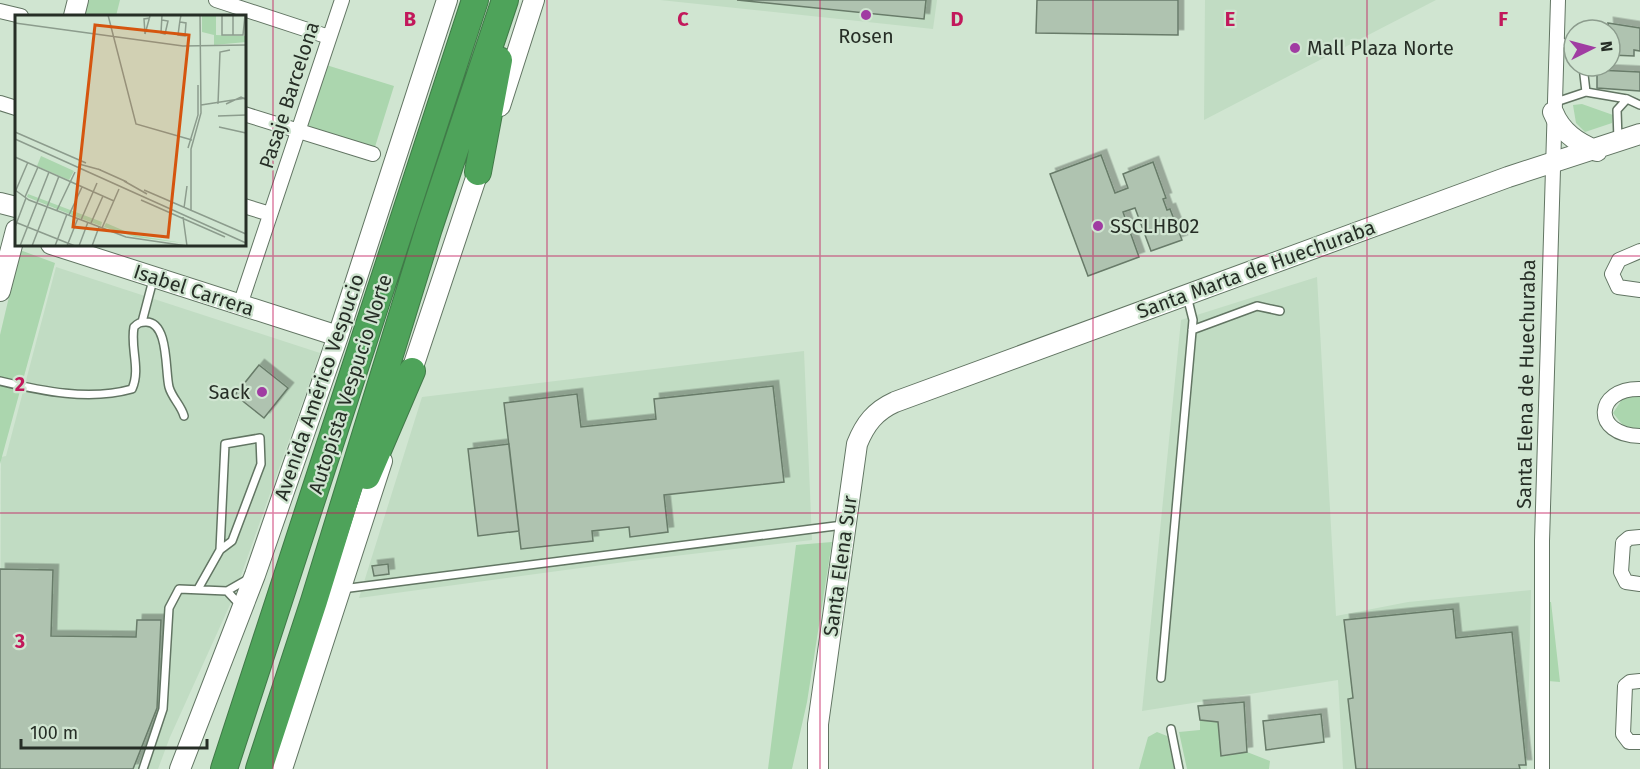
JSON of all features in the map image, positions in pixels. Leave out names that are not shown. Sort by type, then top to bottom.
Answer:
[{"type":"highway","name":"Autopista Vespucio Norte","points":[[224,769],[475,0]]},
{"type":"highway","name":"Autopista Vespucio Norte","points":[[259,769],[314,601],[429,228],[505,0]]},
{"type":"highway","points":[[478,172],[510,0]]},
{"type":"highway","points":[[314,601],[412,370]]},
{"type":"street","points":[[74,15],[78,0]]},
{"type":"street","points":[[216,0],[329,37]]},
{"type":"street","name":"Pasaje Barcelona","points":[[240,305],[342,0]]},
{"type":"street","name":"Avenida Américo Vespucio","points":[[180,769],[241,606],[255,575],[338,336],[447,0]]},
{"type":"street","points":[[285,766],[339,589],[534,0]]},
{"type":"street","name":"Santa Elena de Huechuraba","points":[[1542,769],[1542,541],[1551,164],[1558,0]]},
{"type":"street","points":[[0,11],[17,15]]},
{"type":"street","points":[[0,103],[15,108]]},
{"type":"street","points":[[1553,108],[1557,122],[1572,138],[1596,151]]},
{"type":"street","points":[[246,115],[373,154]]},
{"type":"street","name":"Santa Marta de Huechuraba","points":[[876,413],[895,402],[1187,295],[1640,134]]},
{"type":"street","points":[[0,203],[15,207]]},
{"type":"street","points":[[246,207],[270,214]]},
{"type":"street","points":[[0,291],[15,236]]},
{"type":"street","name":"Isabel Carrera","points":[[57,246],[338,336]]},
{"type":"street","points":[[1640,251],[1619,260],[1612,274],[1618,287],[1640,290]]},
{"type":"street","points":[[1640,389],[1625,389],[1615,394],[1608,402],[1606,413],[1608,424],[1616,432],[1640,436]]},
{"type":"street","name":"Santa Elena Sur","points":[[818,769],[818,724],[856,444],[862,431],[876,413]]},
{"type":"street","points":[[1640,537],[1629,538],[1623,543],[1621,572],[1626,582],[1640,584]]},
{"type":"street","points":[[1640,681],[1630,682],[1625,686],[1623,731],[1629,742],[1640,742]]},
{"type":"street","name":"Santa Elena Sur","points":[[804,769],[818,724]]},
{"type":"lane","points":[[1556,38],[1562,42]]},
{"type":"lane","points":[[1584,78],[1586,92]]},
{"type":"lane","points":[[1553,108],[1586,92],[1627,99],[1640,105]]},
{"type":"lane","points":[[1618,143],[1617,110],[1627,99]]},
{"type":"lane","points":[[142,322],[153,277]]},
{"type":"lane","points":[[1161,678],[1192,330],[1192,315],[1187,295]]},
{"type":"lane","points":[[1192,330],[1257,306],[1280,311]]},
{"type":"lane","points":[[0,381],[47,392],[116,393],[132,389],[137,378],[132,336],[134,327],[142,322],[152,322],[158,326],[163,339],[169,386],[184,416]]},
{"type":"lane","points":[[198,589],[220,550],[232,541],[261,464],[260,438],[225,444],[220,550]]},
{"type":"lane","points":[[339,589],[846,525]]},
{"type":"lane","points":[[143,769],[163,709],[169,608],[179,589],[227,591],[255,575]]},
{"type":"lane","points":[[227,591],[241,606]]},
{"type":"lane","points":[[1171,729],[1179,769]]},
{"type":"shaded area","points":[[84,0],[120,0],[116,15],[80,15]]},
{"type":"shaded area","name":"Rosen","points":[[660,0],[937,0],[933,29]]},
{"type":"shaded area","name":"Mall Plaza Norte","points":[[1205,0],[1436,0],[1204,120]]},
{"type":"shaded area","points":[[323,64],[394,86],[374,150],[303,128]]},
{"type":"shaded area","points":[[1582,104],[1613,115],[1612,123],[1585,132],[1576,123],[1573,105]]},
{"type":"shaded area","points":[[20,250],[55,263],[0,464],[0,335]]},
{"type":"shaded area","points":[[56,267],[320,353],[233,598],[170,737],[158,769],[0,769],[1,457],[6,456]]},
{"type":"shaded area","points":[[1317,277],[1336,616],[1408,602],[1531,590],[1527,769],[1343,769],[1338,680],[1142,711],[1181,320]]},
{"type":"shaded area","points":[[804,351],[812,540],[632,561],[359,598],[422,397]]},
{"type":"shaded area","points":[[1625,395],[1640,396],[1640,430],[1626,429],[1613,413]]},
{"type":"shaded area","points":[[832,542],[807,702],[792,769],[768,769],[796,545]]},
{"type":"shaded area","points":[[1549,602],[1551,602],[1560,682],[1548,681]]},
{"type":"shaded area","points":[[1200,720],[1218,722],[1221,756],[1247,752],[1270,761],[1269,769],[1187,769],[1179,732],[1200,730]]},
{"type":"shaded area","points":[[1157,732],[1167,736],[1174,769],[1139,769],[1148,737]]},
{"type":"building","points":[[737,0],[926,0],[924,19]]},
{"type":"building","points":[[1037,0],[1178,0],[1178,35],[1036,33]]},
{"type":"building","points":[[1622,25],[1640,28],[1640,51],[1634,50],[1634,56],[1622,56]]},
{"type":"building","points":[[1622,71],[1640,72],[1640,91],[1597,88],[1597,78],[1622,78]]},
{"type":"building","name":"SSCLHB02","points":[[1101,155],[1115,193],[1128,188],[1123,174],[1153,162],[1166,198],[1163,199],[1167,210],[1170,209],[1182,240],[1151,251],[1135,208],[1123,212],[1139,257],[1088,276],[1050,174]]},
{"type":"building","name":"Sack","points":[[259,365],[288,388],[264,418],[235,395]]},
{"type":"building","points":[[773,386],[784,482],[664,495],[668,532],[630,537],[629,527],[592,531],[593,541],[521,549],[504,403],[577,394],[581,427],[656,419],[654,399]]},
{"type":"building","points":[[509,444],[519,531],[478,536],[468,449]]},
{"type":"building","points":[[388,564],[389,574],[374,576],[372,566]]},
{"type":"building","points":[[0,569],[53,570],[51,636],[136,637],[137,620],[161,620],[157,708],[133,769],[0,769]]},
{"type":"building","points":[[1453,609],[1456,638],[1512,632],[1526,765],[1519,765],[1520,769],[1356,769],[1348,699],[1353,698],[1344,620]]},
{"type":"building","points":[[1244,702],[1247,752],[1221,756],[1218,722],[1200,720],[1198,706]]},
{"type":"building","points":[[1321,714],[1324,742],[1266,750],[1263,721]]},
{"type":"place","name":"Rosen","points":[[866,15]]},
{"type":"place","name":"Mall Plaza Norte","points":[[1295,48]]},
{"type":"place","name":"SSCLHB02","points":[[1098,226]]},
{"type":"place","name":"Sack","points":[[262,392]]}]
